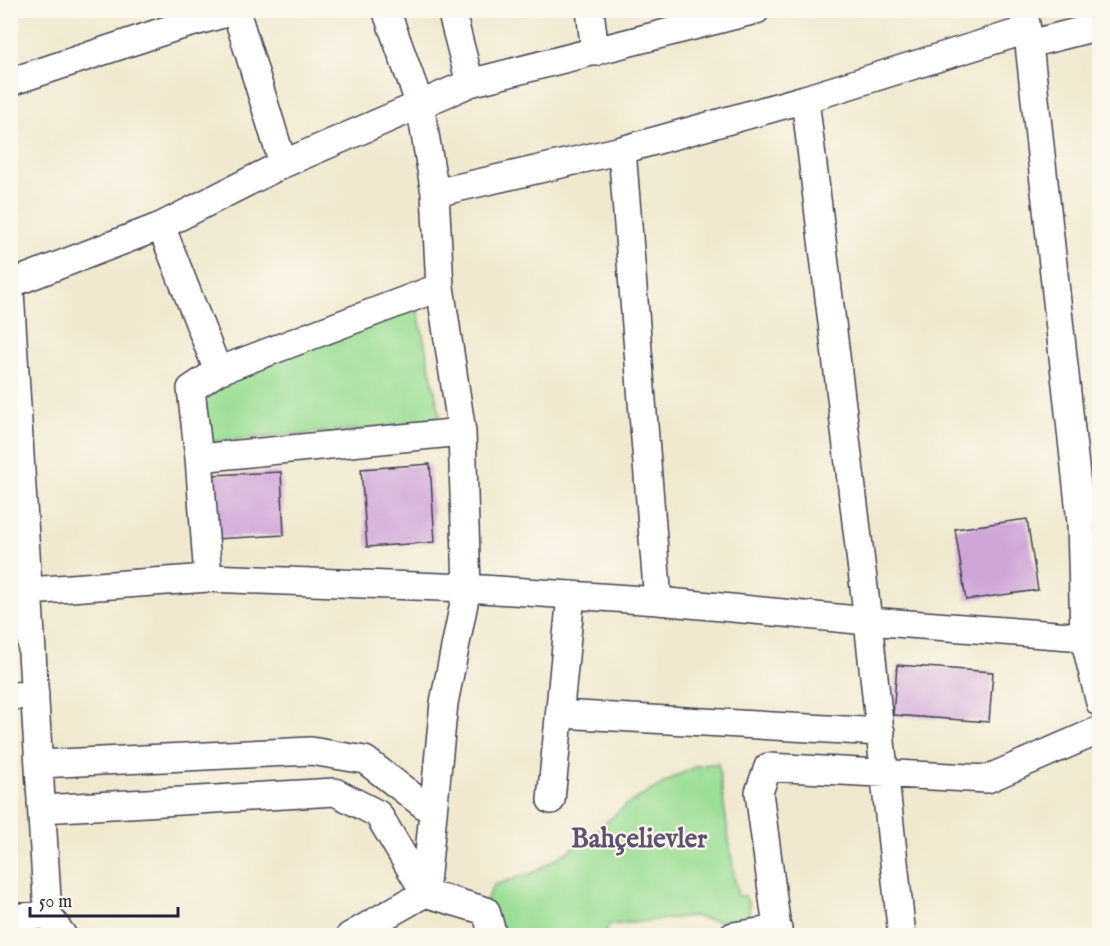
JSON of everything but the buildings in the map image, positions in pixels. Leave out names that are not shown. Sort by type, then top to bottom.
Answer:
[{"type":"street","points":[[350,936],[378,928],[425,893],[444,704],[467,588],[462,432],[440,287],[435,193],[420,105],[386,10]]},
{"type":"street","points":[[451,10],[470,83]]},
{"type":"street","points":[[590,10],[595,52]]},
{"type":"street","points":[[10,284],[161,226],[283,165],[470,83],[756,10]]},
{"type":"street","points":[[10,82],[172,19],[236,11],[283,165]]},
{"type":"street","points":[[435,193],[622,150],[806,99],[1027,28],[1100,26]]},
{"type":"street","points":[[1027,28],[1090,520],[1084,637],[1100,703]]},
{"type":"street","points":[[806,99],[868,621],[902,936]]},
{"type":"street","points":[[622,150],[658,601]]},
{"type":"street","points":[[161,226],[218,371]]},
{"type":"street","points":[[208,578],[191,389],[218,371],[440,287]]},
{"type":"street","points":[[10,291],[23,695],[39,764],[55,925],[10,918]]},
{"type":"street","points":[[199,458],[462,432]]},
{"type":"street","points":[[20,591],[208,578],[467,588],[658,601],[868,621],[1084,637]]},
{"type":"street","points":[[551,800],[571,595]]},
{"type":"street","points":[[560,714],[880,732]]},
{"type":"street","points":[[733,936],[778,932],[759,792],[768,767],[987,779],[1100,730]]},
{"type":"street","points":[[39,764],[311,751],[365,760],[433,812]]},
{"type":"street","points":[[42,809],[335,792],[378,814],[425,893],[486,911],[493,936]]},
{"type":"green space","points":[[417,307],[440,416],[410,425],[208,442],[198,386]]},
{"type":"green space","points":[[718,763],[735,882],[738,896],[745,896],[749,904],[749,917],[721,921],[694,916],[610,925],[603,935],[506,935],[486,900],[494,885],[535,872],[583,842],[626,805],[674,777],[697,766]]},
{"type":"district","name":"Bahçelievler","points":[[639,840]]}]
